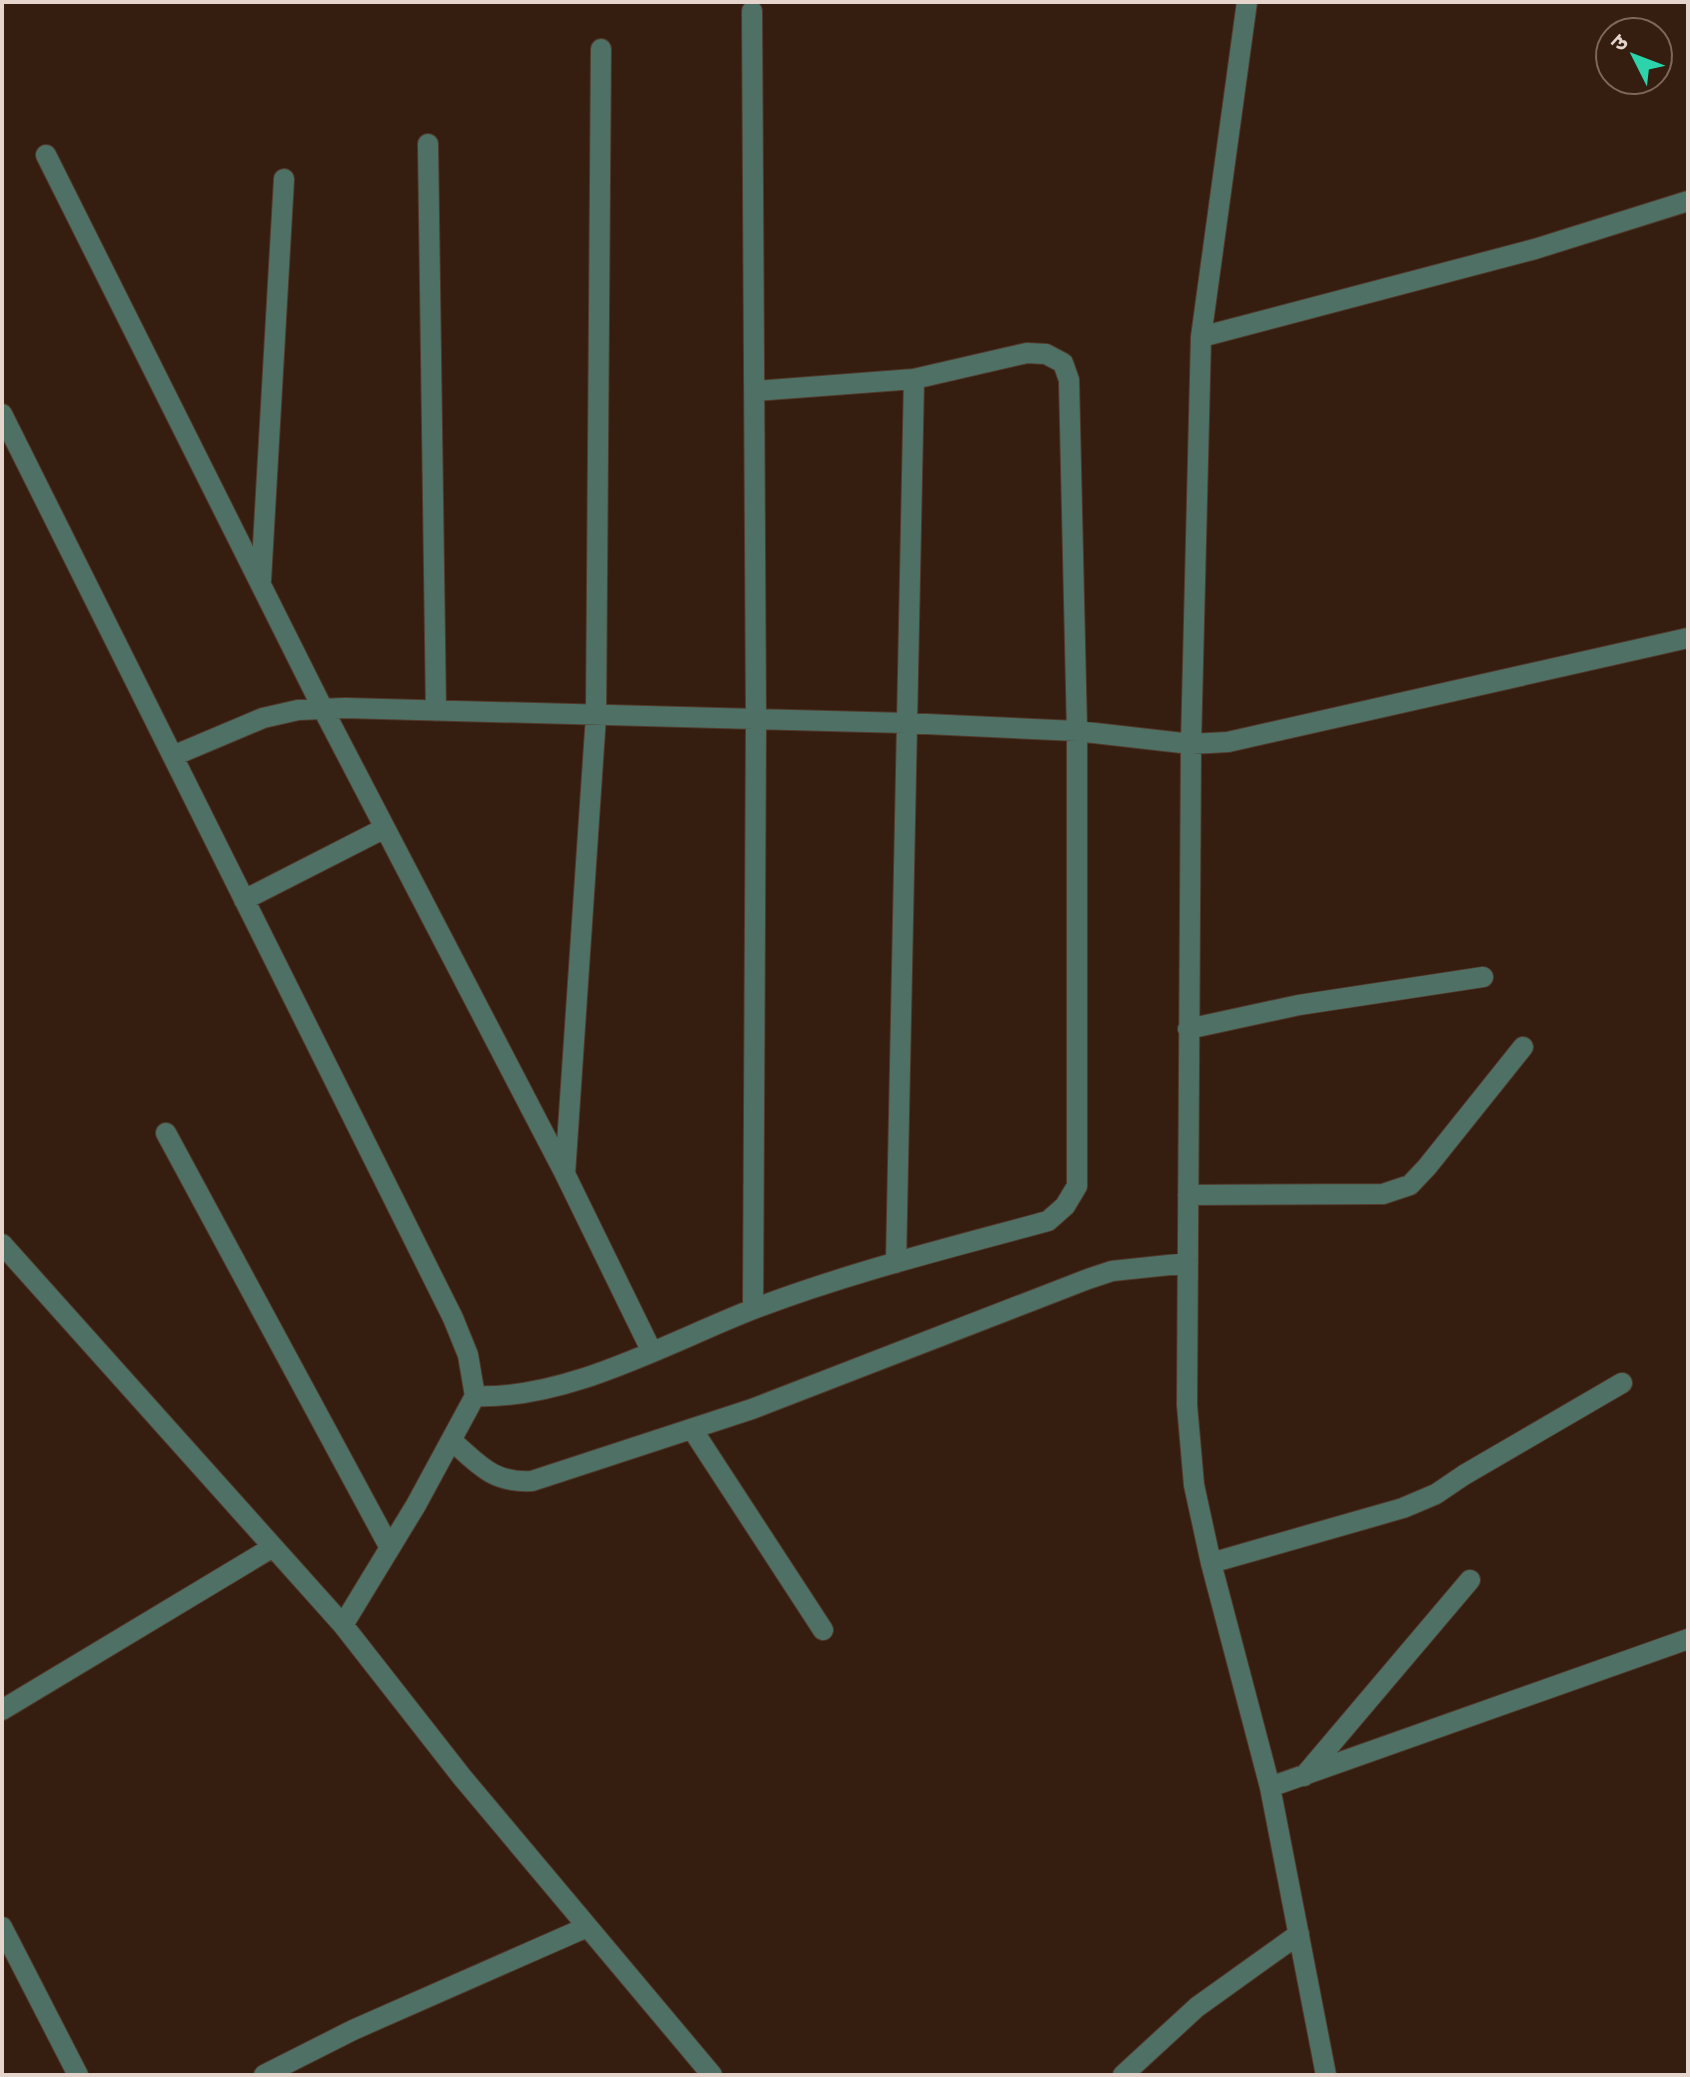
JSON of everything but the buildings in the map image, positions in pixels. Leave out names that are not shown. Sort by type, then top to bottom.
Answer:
[{"type":"street","points":[[1247,2],[1201,337],[1191,744],[1187,1405],[1194,1485],[1211,1563],[1270,1787],[1326,2075]]},
{"type":"street","points":[[752,11],[756,721],[753,1309]]},
{"type":"street","points":[[565,1174],[596,716],[601,49]]},
{"type":"street","points":[[428,144],[436,711]]},
{"type":"street","points":[[46,155],[323,709],[565,1174],[652,1352]]},
{"type":"street","points":[[261,584],[284,179]]},
{"type":"street","points":[[1201,337],[1535,249],[1688,201]]},
{"type":"street","points":[[475,1396],[503,1397],[557,1386],[652,1352],[753,1309],[896,1263],[1048,1221],[1065,1206],[1077,1186],[1077,731],[1069,380],[1063,363],[1046,354],[1027,353],[914,379],[755,391]]},
{"type":"street","points":[[896,1263],[914,379]]},
{"type":"street","points":[[2,414],[453,1318],[468,1355],[475,1396],[452,1441],[343,1625]]},
{"type":"street","points":[[173,756],[263,718],[298,710],[323,709],[905,723],[1077,731],[1191,744],[1228,742],[1688,638]]},
{"type":"street","points":[[244,900],[385,828]]},
{"type":"street","points":[[1188,1029],[1299,1005],[1483,977]]},
{"type":"street","points":[[1188,1195],[1383,1194],[1410,1185],[1523,1047]]},
{"type":"street","points":[[166,1133],[390,1548]]},
{"type":"street","points":[[2,1244],[343,1625],[462,1777],[712,2075]]},
{"type":"street","points":[[452,1441],[493,1475],[510,1482],[532,1481],[752,1409],[1112,1271],[1188,1263]]},
{"type":"street","points":[[1211,1563],[1403,1508],[1436,1494],[1622,1383]]},
{"type":"street","points":[[692,1429],[823,1630]]},
{"type":"street","points":[[2,1710],[273,1547]]},
{"type":"street","points":[[1304,1776],[1470,1580]]},
{"type":"street","points":[[1270,1787],[1688,1639]]},
{"type":"street","points":[[2,1927],[78,2075]]},
{"type":"street","points":[[264,2075],[353,2030],[587,1927]]},
{"type":"street","points":[[1123,2075],[1197,2007],[1299,1934]]}]
